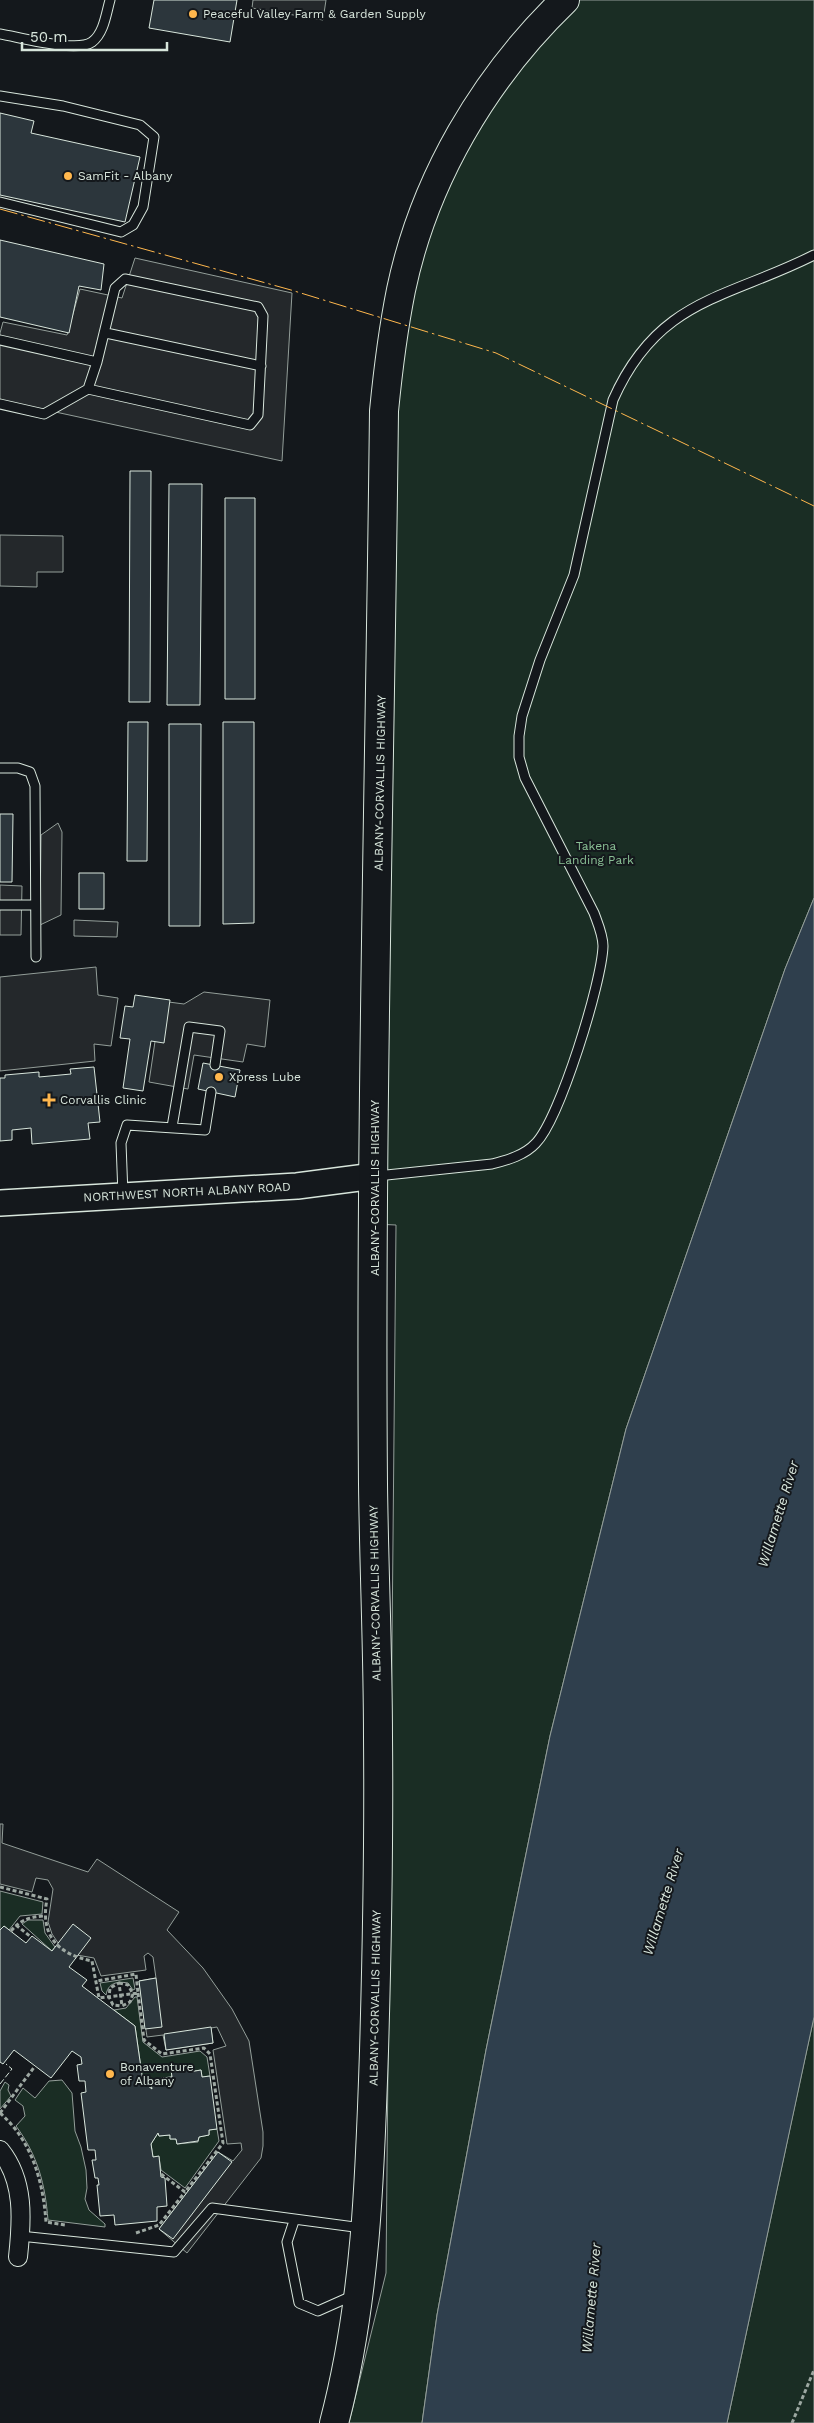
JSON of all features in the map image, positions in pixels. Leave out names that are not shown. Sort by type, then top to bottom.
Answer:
[{"type":"highway","name":"ALBANY-CORVALLIS HIGHWAY","points":[[334,2423],[343,2388],[358,2294],[365,2229],[371,2139],[375,2004],[378,1741],[373,1480],[374,1176],[384,411],[390,353],[401,289],[411,252],[431,196],[457,139],[477,105],[509,61],[565,0]]},
{"type":"main road","name":"NORTHWEST NORTH ALBANY ROAD","points":[[0,1203],[296,1186],[374,1176]]},
{"type":"street","points":[[0,2150],[7,2159],[18,2184],[21,2211],[18,2257]]},
{"type":"lane","points":[[0,34],[76,47],[91,43],[101,31],[110,0]]},
{"type":"lane","points":[[0,96],[63,106],[140,125],[154,137],[143,207],[133,225],[121,232],[0,202]]},
{"type":"lane","points":[[374,1176],[492,1164],[510,1159],[536,1144],[552,1118],[574,1059],[594,994],[603,945],[601,931],[594,913],[525,778],[519,757],[519,736],[530,688],[574,575],[613,400],[624,375],[636,357],[656,334],[678,317],[725,292],[814,255]]},
{"type":"lane","points":[[0,404],[44,414],[88,389],[106,333],[115,288],[124,279],[258,308],[263,316],[258,415],[250,425],[88,389]]},
{"type":"lane","points":[[106,333],[261,366]]},
{"type":"lane","points":[[0,340],[97,362]]},
{"type":"lane","points":[[0,768],[18,768],[30,772],[35,786],[36,957]]},
{"type":"lane","points":[[0,905],[35,905]]},
{"type":"lane","points":[[172,1128],[189,1027],[220,1031],[215,1065]]},
{"type":"lane","points":[[123,1196],[121,1143],[128,1125],[205,1130],[211,1092]]},
{"type":"lane","points":[[20,2236],[174,2252],[212,2208],[294,2221],[365,2229]]},
{"type":"lane","points":[[294,2221],[287,2242],[299,2303],[318,2311],[358,2294]]},
{"type":"path","points":[[0,1887],[47,1898],[44,1916],[48,1932],[63,1952],[73,1957],[92,1961],[99,1998],[138,1993]]},
{"type":"path","points":[[11,1931],[19,1922],[32,1917],[44,1916]]},
{"type":"path","points":[[16,1925],[31,1937]]},
{"type":"path","points":[[97,1981],[136,1974],[144,2040],[162,2054],[204,2048],[210,2054],[223,2143],[159,2225],[133,2234]]},
{"type":"path","points":[[119,1983],[122,2006]]},
{"type":"path","points":[[119,1983],[128,1985],[133,1994],[130,2002],[122,2006],[113,2005],[109,1997],[110,1988],[119,1983]]},
{"type":"path","points":[[35,2066],[0,2113],[26,2145],[39,2173],[46,2222],[75,2226]]},
{"type":"path","points":[[161,2174],[185,2192]]},
{"type":"path","points":[[792,2423],[814,2370]]},
{"type":"green space","name":"Takena Landing Park","points":[[575,0],[814,0],[814,898],[785,969],[626,1429],[550,1736],[486,2050],[437,2315],[422,2423],[349,2423],[386,2273],[396,1225],[374,1224],[401,289],[457,139]]},
{"type":"green space","points":[[0,1891],[43,1902],[42,1914],[20,1916],[9,1930],[4,1926],[0,1930]]},
{"type":"green space","points":[[28,1920],[43,1920],[45,1933],[55,1947],[52,1951],[22,1924]]},
{"type":"green space","points":[[133,1978],[135,1989],[133,1990],[128,1983],[120,1982],[111,1985],[106,1995],[102,1991],[100,1983]]},
{"type":"green space","points":[[137,1997],[143,2042],[162,2057],[200,2051],[207,2057],[210,2076],[202,2077],[201,2070],[189,2072],[188,2067],[172,2070],[172,2077],[161,2078],[162,2082],[152,2084],[152,2089],[143,2082],[135,2026],[114,2010],[126,2008]]},
{"type":"green space","points":[[814,2017],[814,2423],[727,2423],[802,2072]]},
{"type":"green space","points":[[62,2080],[72,2093],[75,2131],[86,2170],[87,2188],[85,2199],[89,2210],[105,2224],[105,2227],[48,2220],[45,2194],[35,2159],[16,2126],[25,2116],[23,2106],[15,2100],[23,2088],[35,2098],[49,2081]]},
{"type":"green space","points":[[5,2082],[9,2085],[8,2090],[11,2096],[0,2109],[0,2091]]},
{"type":"green space","points":[[217,2129],[219,2141],[185,2188],[161,2170],[159,2157],[153,2157],[151,2144],[158,2133],[159,2136],[170,2135],[170,2139],[176,2139],[177,2144],[198,2142],[199,2137],[209,2135],[209,2130]]},
{"type":"shaded area","points":[[253,0],[326,0],[323,20],[252,8]]},
{"type":"shaded area","points":[[135,258],[292,293],[282,461],[0,400],[0,333],[3,322],[67,335],[80,289],[122,298]]},
{"type":"shaded area","points":[[0,535],[63,536],[63,572],[37,572],[37,587],[0,586]]},
{"type":"shaded area","points":[[58,823],[62,832],[61,915],[40,925],[41,835]]},
{"type":"shaded area","points":[[0,885],[22,886],[21,935],[0,935]]},
{"type":"shaded area","points":[[74,920],[118,922],[117,937],[74,936]]},
{"type":"shaded area","points":[[96,967],[98,995],[118,998],[111,1046],[94,1044],[95,1061],[0,1071],[0,977]]},
{"type":"shaded area","points":[[204,992],[270,1000],[265,1047],[247,1044],[243,1062],[194,1055],[188,1089],[149,1082],[161,1001],[184,1004]]},
{"type":"shaded area","points":[[0,1824],[3,1824],[2,1843],[88,1872],[97,1859],[179,1912],[167,1930],[203,1968],[232,2009],[249,2041],[263,2132],[261,2158],[187,2253],[159,2229],[218,2152],[233,2161],[242,2150],[241,2143],[227,2144],[213,2050],[226,2046],[217,2027],[211,2028],[213,2043],[166,2050],[163,2035],[147,2037],[139,1981],[156,1978],[153,1957],[148,1953],[144,1956],[146,1970],[101,1976],[94,1958],[65,1953],[52,1934],[48,1922],[53,1889],[48,1880],[36,1878],[32,1892],[0,1884]]},
{"type":"water","name":"Willamette River","points":[[814,898],[814,2017],[727,2423],[422,2423],[437,2315],[486,2050],[550,1736],[626,1429],[785,969]]},
{"type":"building","name":"Peaceful Valley Farm & Garden Supply","points":[[154,0],[237,0],[230,42],[149,28]]},
{"type":"building","name":"SamFit - Albany","points":[[0,113],[34,121],[31,133],[140,157],[125,222],[0,195]]},
{"type":"building","points":[[0,240],[104,264],[101,290],[79,286],[69,333],[0,317]]},
{"type":"building","points":[[130,471],[151,471],[150,702],[129,702]]},
{"type":"building","points":[[169,484],[202,484],[200,705],[167,705]]},
{"type":"building","points":[[225,498],[255,498],[255,699],[225,699]]},
{"type":"building","points":[[128,722],[148,722],[147,861],[127,861]]},
{"type":"building","points":[[223,722],[254,722],[254,923],[223,924]]},
{"type":"building","points":[[169,724],[201,724],[200,926],[169,926]]},
{"type":"building","points":[[0,814],[13,814],[12,882],[0,882]]},
{"type":"building","points":[[79,873],[104,873],[104,909],[79,909]]},
{"type":"building","points":[[135,995],[170,1000],[164,1043],[151,1041],[143,1091],[123,1088],[130,1039],[120,1038],[125,1006],[133,1007]]},
{"type":"building","points":[[203,1063],[240,1070],[235,1097],[198,1089]]},
{"type":"building","name":"Corvallis Clinic","points":[[94,1067],[100,1122],[88,1123],[90,1139],[32,1144],[31,1128],[12,1130],[12,1140],[0,1141],[0,1078],[5,1078],[5,1075],[39,1072],[39,1077],[71,1074],[70,1069]]},
{"type":"building","name":"Bonaventure of Albany","points":[[73,1924],[91,1938],[69,1967],[87,1980],[82,1986],[135,2026],[143,2082],[152,2089],[151,2084],[162,2082],[161,2078],[172,2077],[171,2070],[189,2067],[189,2072],[201,2070],[202,2077],[210,2076],[217,2129],[209,2130],[209,2135],[199,2137],[198,2141],[177,2144],[176,2139],[170,2139],[170,2135],[159,2136],[158,2133],[151,2144],[153,2157],[159,2156],[161,2177],[165,2178],[167,2206],[157,2207],[157,2221],[115,2225],[114,2215],[100,2216],[98,2178],[95,2178],[92,2160],[96,2160],[95,2150],[88,2150],[81,2093],[86,2092],[85,2081],[79,2081],[77,2065],[82,2064],[81,2057],[72,2051],[51,2078],[14,2050],[3,2064],[0,2062],[0,1930],[4,1926],[26,1943],[32,1936],[52,1951]]},
{"type":"building","points":[[156,1978],[162,2027],[145,2029],[139,1981]]},
{"type":"building","points":[[211,2027],[213,2043],[166,2050],[164,2034]]},
{"type":"building","points":[[218,2152],[232,2162],[173,2239],[159,2229]]},
{"type":"fence","points":[[0,2084],[12,2069],[6,2064]]},
{"type":"power","points":[[0,209],[291,290],[496,353],[814,506]]},
{"type":"place","name":"Peaceful Valley Farm & Garden Supply","points":[[193,14]]},
{"type":"place","name":"SamFit - Albany","points":[[68,176]]},
{"type":"place","name":"Xpress Lube","points":[[219,1077]]},
{"type":"place","name":"Corvallis Clinic","points":[[49,1100]]},
{"type":"place","name":"Bonaventure of Albany","points":[[110,2074]]}]
